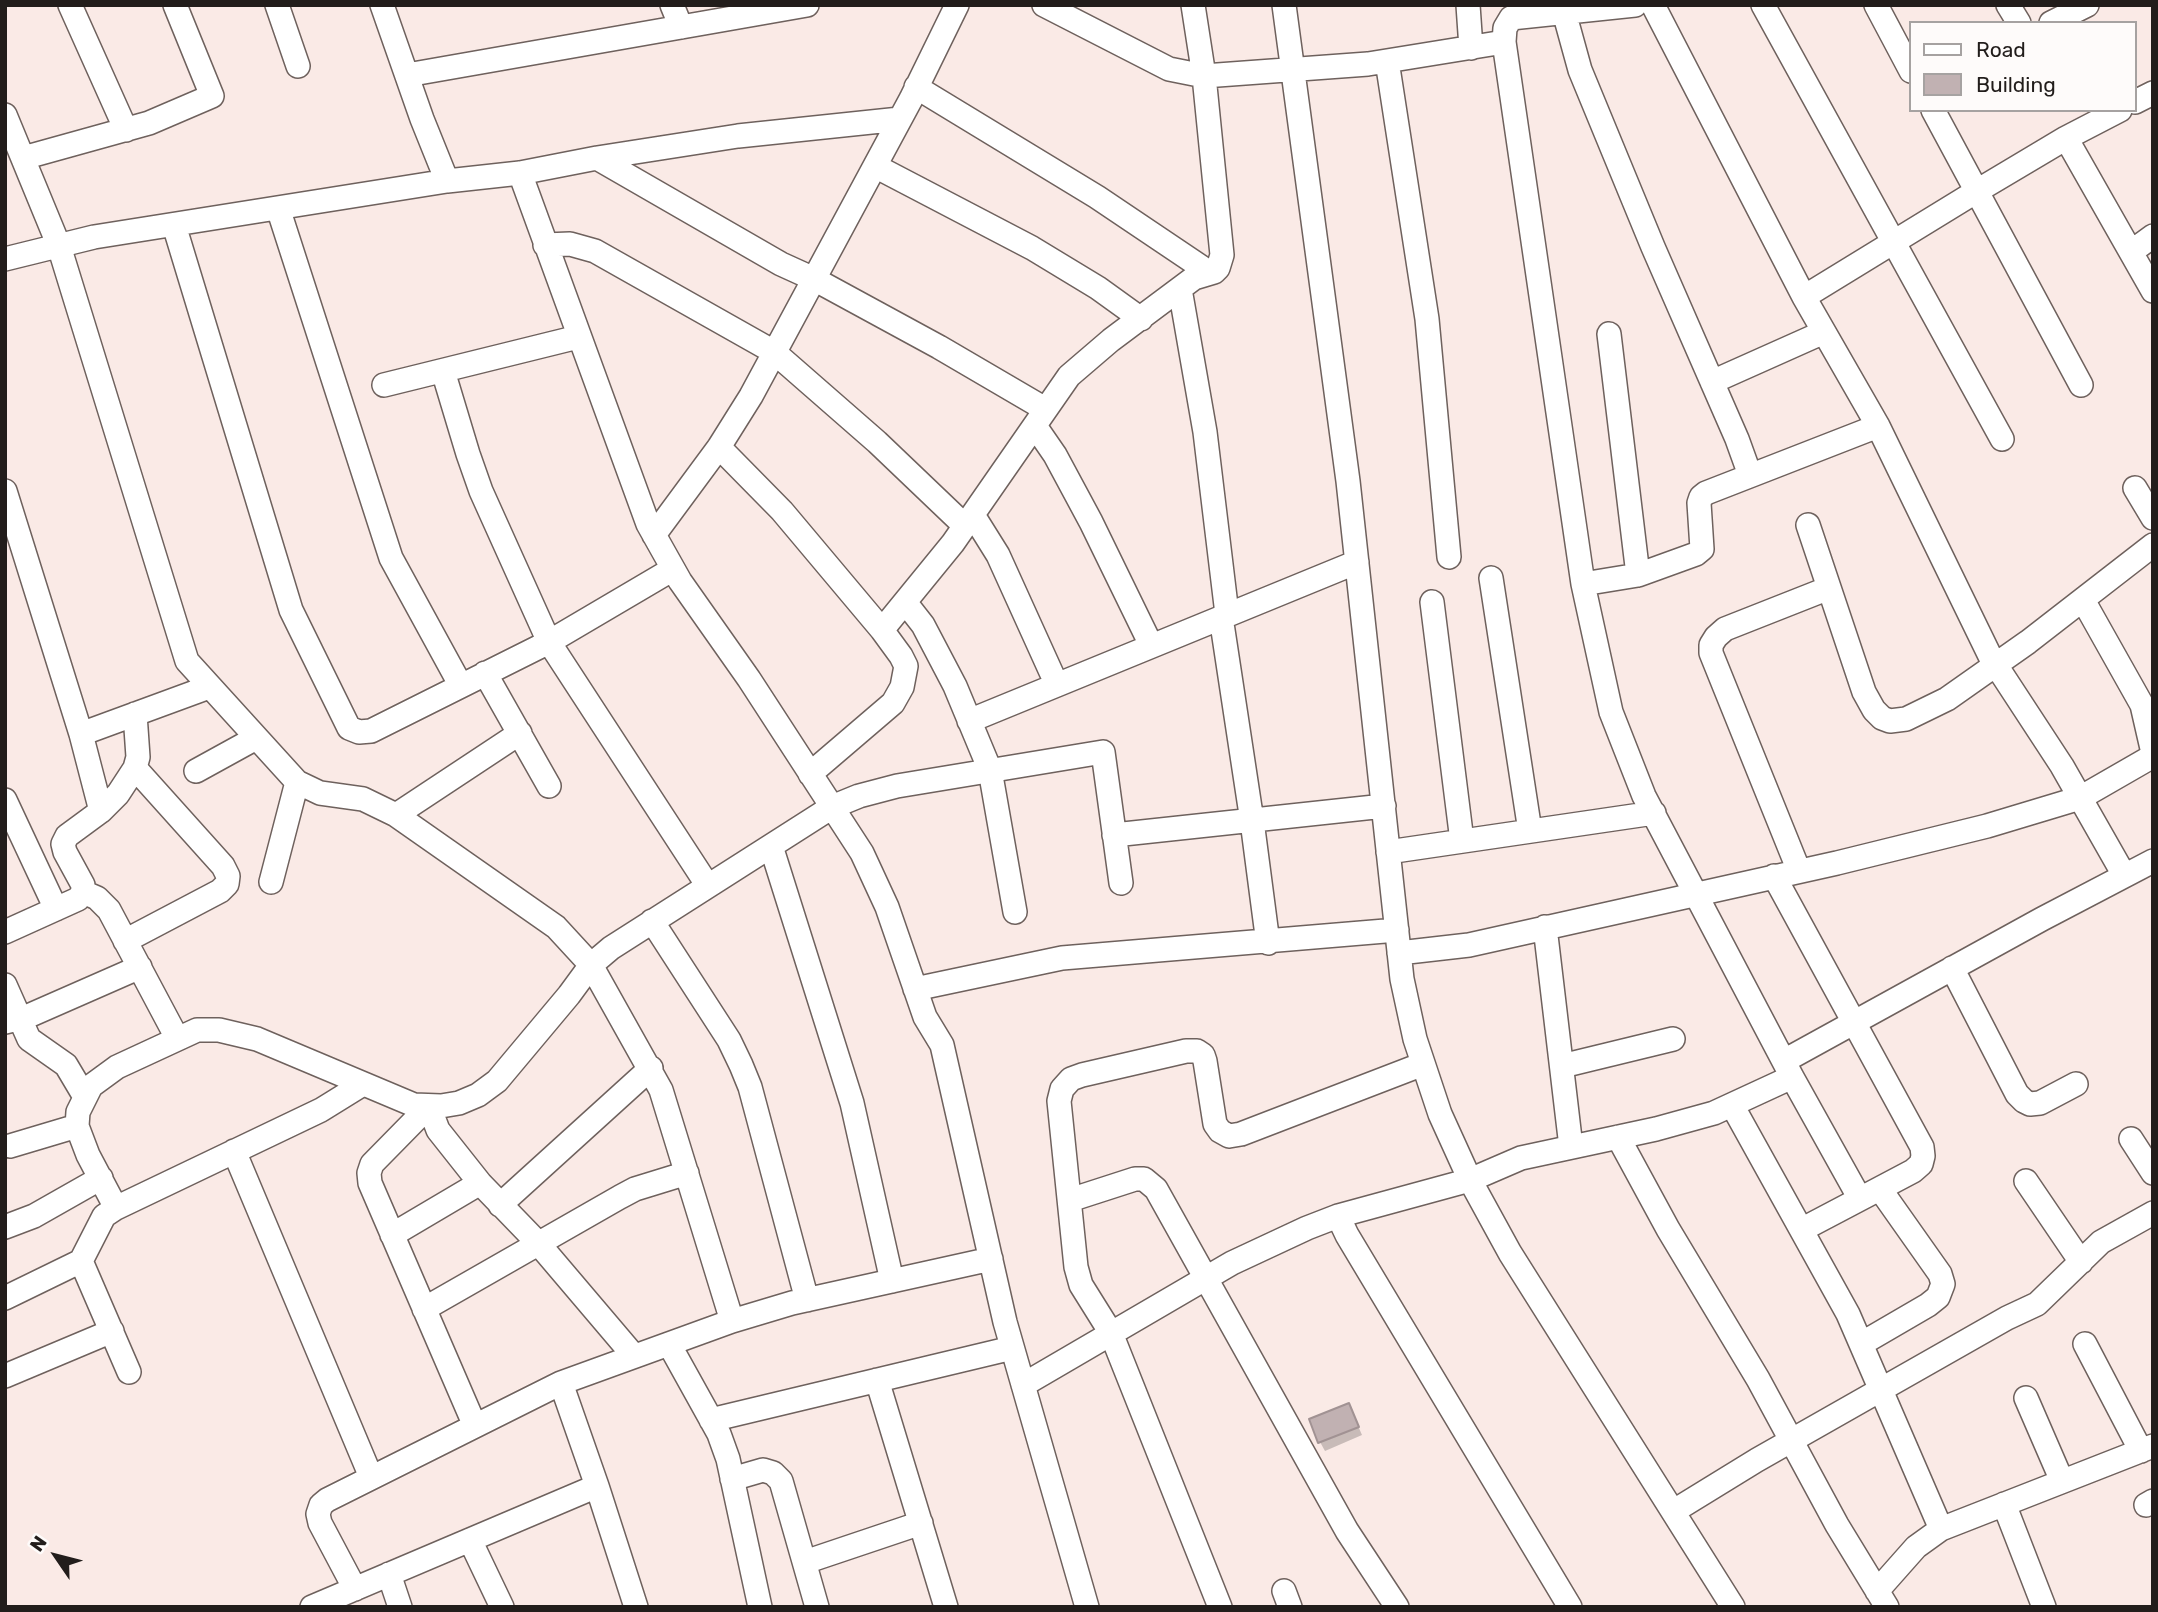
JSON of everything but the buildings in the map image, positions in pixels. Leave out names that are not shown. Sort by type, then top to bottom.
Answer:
[{"type":"street","points":[[70,5],[125,130]]},
{"type":"street","points":[[23,158],[149,123],[212,96],[176,5]]},
{"type":"street","points":[[277,5],[298,66]]},
{"type":"street","points":[[382,5],[447,181]]},
{"type":"street","points":[[672,5],[681,27]]},
{"type":"street","points":[[407,75],[776,8],[807,5]]},
{"type":"street","points":[[654,535],[719,447],[751,397],[900,119],[957,5]]},
{"type":"street","points":[[1044,5],[1169,69],[1204,76],[1387,61],[1504,42]]},
{"type":"street","points":[[882,630],[969,520],[1069,376],[1111,340],[1194,278],[1219,268],[1222,255],[1204,76],[1193,5]]},
{"type":"street","points":[[1284,5],[1348,481],[1402,979],[1415,1039],[1440,1114],[1470,1180],[1510,1253],[1733,1607]]},
{"type":"street","points":[[1468,5],[1471,47]]},
{"type":"street","points":[[1635,5],[1511,18],[1504,28],[1583,584],[1611,712],[1644,796],[1788,1069],[1870,1194],[1940,1274],[1942,1284],[1938,1297],[1861,1344]]},
{"type":"street","points":[[1653,5],[1804,297],[1878,426],[1996,665],[2062,766],[2123,875]]},
{"type":"street","points":[[1763,5],[2002,439]]},
{"type":"street","points":[[1876,5],[1910,69]]},
{"type":"street","points":[[2008,5],[2018,21]]},
{"type":"street","points":[[2055,21],[2087,5]]},
{"type":"street","points":[[1564,12],[1580,70],[1750,475]]},
{"type":"street","points":[[1387,61],[1427,319],[1449,557]]},
{"type":"street","points":[[916,87],[1097,197],[1210,273]]},
{"type":"street","points":[[2137,101],[2153,93]]},
{"type":"street","points":[[1934,112],[2081,385]]},
{"type":"street","points":[[1804,297],[2066,138],[2116,112]]},
{"type":"street","points":[[5,115],[59,246],[187,661],[297,782],[320,793],[363,799],[396,816],[556,927],[592,965],[661,1090],[732,1321]]},
{"type":"street","points":[[5,259],[94,237],[447,181],[520,173],[738,136],[900,119]]},
{"type":"street","points":[[2066,138],[2153,291]]},
{"type":"street","points":[[597,158],[748,246],[939,347],[1040,418],[1055,455],[1151,645]]},
{"type":"street","points":[[875,166],[1031,248],[1098,288],[1141,319]]},
{"type":"street","points":[[520,173],[578,337],[654,535],[673,569],[749,679],[862,853],[887,907],[925,1017],[942,1045],[1012,1348],[1087,1607]]},
{"type":"street","points":[[278,208],[391,558],[461,686]]},
{"type":"street","points":[[174,225],[291,610],[349,729],[371,731],[549,642],[673,569]]},
{"type":"street","points":[[2131,252],[2153,236]]},
{"type":"street","points":[[545,246],[570,244],[595,251],[774,352],[969,520],[998,555],[1056,683]]},
{"type":"street","points":[[1180,289],[1205,432],[1224,615],[1268,943]]},
{"type":"street","points":[[1712,382],[1824,332]]},
{"type":"street","points":[[1609,334],[1638,575]]},
{"type":"street","points":[[384,385],[578,337]]},
{"type":"street","points":[[443,370],[481,491],[549,642],[708,886]]},
{"type":"street","points":[[1583,584],[1638,575],[1696,554],[1702,549],[1700,497],[1878,426]]},
{"type":"street","points":[[719,447],[782,511],[882,630],[906,666],[902,687],[893,703],[810,774]]},
{"type":"street","points":[[2136,488],[2153,518]]},
{"type":"street","points":[[5,491],[81,734],[101,811]]},
{"type":"street","points":[[1808,525],[1864,692],[1874,710],[1890,721],[1906,719],[1947,699],[2083,600],[2153,545]]},
{"type":"street","points":[[970,720],[1357,562]]},
{"type":"street","points":[[1491,578],[1530,831]]},
{"type":"street","points":[[1799,871],[1711,653],[1711,645],[1716,636],[1725,629],[1829,588]]},
{"type":"street","points":[[915,989],[1062,958],[1158,948],[1268,943],[1398,942],[1469,945],[1987,826],[2080,798],[2153,755],[2142,705],[2083,600]]},
{"type":"street","points":[[905,602],[923,625],[956,686],[990,770],[1015,912]]},
{"type":"street","points":[[1432,602],[1462,841]]},
{"type":"street","points":[[485,673],[550,786]]},
{"type":"street","points":[[81,734],[209,687]]},
{"type":"street","points":[[5,932],[78,899],[83,892],[83,885],[63,844],[67,836],[101,811],[118,794],[135,768],[138,757],[135,714]]},
{"type":"street","points":[[396,816],[520,733]]},
{"type":"street","points":[[196,771],[256,738]]},
{"type":"street","points":[[116,1208],[77,1126],[78,1112],[91,1086],[117,1067],[197,1030],[219,1030],[257,1039],[414,1105],[458,1103],[478,1095],[498,1082],[592,965],[611,948],[832,807],[859,796],[897,786],[1103,752],[1121,883]]},
{"type":"street","points":[[125,941],[220,891],[228,884],[228,876],[223,866],[135,768]]},
{"type":"street","points":[[271,882],[297,782]]},
{"type":"street","points":[[5,800],[56,909]]},
{"type":"street","points":[[1114,835],[1384,806]]},
{"type":"street","points":[[1388,852],[1654,813]]},
{"type":"street","points":[[771,846],[852,1103],[892,1281]]},
{"type":"street","points":[[1023,1385],[1270,1244],[1338,1216],[1470,1180],[1521,1158],[1714,1113],[1732,1105],[1853,1023],[2123,875],[2150,869]]},
{"type":"street","points":[[1774,876],[1922,1147],[1923,1156],[1921,1164],[1913,1171],[1803,1229]]},
{"type":"street","points":[[83,892],[103,903],[177,1038]]},
{"type":"street","points":[[652,921],[729,1040],[750,1087],[807,1300]]},
{"type":"street","points":[[1545,927],[1571,1147]]},
{"type":"street","points":[[12,1020],[139,967]]},
{"type":"street","points":[[1952,968],[2017,1094],[2024,1101],[2029,1104],[2040,1103],[2076,1084]]},
{"type":"street","points":[[5,985],[12,1020],[29,1039],[66,1065],[85,1097]]},
{"type":"street","points":[[1562,1066],[1673,1039]]},
{"type":"street","points":[[1220,1607],[1111,1333],[1081,1285],[1076,1267],[1059,1101],[1062,1089],[1071,1079],[1186,1051],[1197,1051],[1203,1055],[1205,1061],[1215,1124],[1229,1136],[1241,1134],[1423,1064]]},
{"type":"street","points":[[499,1205],[651,1068]]},
{"type":"street","points":[[5,1298],[81,1261],[104,1216],[116,1208],[321,1110],[363,1084]]},
{"type":"street","points":[[1732,1105],[1848,1314],[1941,1529]]},
{"type":"street","points":[[429,1106],[438,1130],[480,1183],[538,1242],[634,1356]]},
{"type":"street","points":[[429,1106],[372,1164],[370,1183],[475,1426]]},
{"type":"street","points":[[10,1146],[77,1126]]},
{"type":"street","points":[[1618,1137],[1668,1229],[1758,1379],[1837,1525],[1882,1599],[1916,1547],[1941,1529],[2147,1449],[2085,1344]]},
{"type":"street","points":[[2131,1139],[2153,1173]]},
{"type":"street","points":[[234,1151],[372,1478]]},
{"type":"street","points":[[424,1309],[635,1189],[687,1174]]},
{"type":"street","points":[[5,1227],[34,1216],[101,1178]]},
{"type":"street","points":[[1070,1200],[1135,1179],[1150,1182],[1347,1531],[1397,1607]]},
{"type":"street","points":[[2026,1181],[2081,1262]]},
{"type":"street","points":[[392,1235],[480,1183]]},
{"type":"street","points":[[1674,1511],[2007,1318],[2038,1304],[2101,1242],[2153,1213]]},
{"type":"street","points":[[1338,1216],[1570,1607]]},
{"type":"street","points":[[355,1589],[320,1523],[318,1514],[321,1505],[327,1500],[561,1382],[732,1321],[807,1300],[991,1259]]},
{"type":"street","points":[[81,1261],[130,1372]]},
{"type":"street","points":[[5,1376],[112,1331]]},
{"type":"street","points":[[669,1344],[711,1420],[728,1460],[760,1607]]},
{"type":"street","points":[[711,1420],[1012,1348]]},
{"type":"street","points":[[877,1380],[946,1607]]},
{"type":"street","points":[[561,1382],[636,1607]]},
{"type":"street","points":[[2026,1398],[2062,1481]]},
{"type":"street","points":[[732,1479],[763,1470],[773,1473],[781,1481],[817,1607]]},
{"type":"street","points":[[312,1607],[597,1486]]},
{"type":"street","points":[[2004,1504],[2034,1604]]},
{"type":"street","points":[[805,1562],[921,1523]]},
{"type":"street","points":[[470,1540],[502,1607]]},
{"type":"street","points":[[389,1574],[400,1607]]}]
